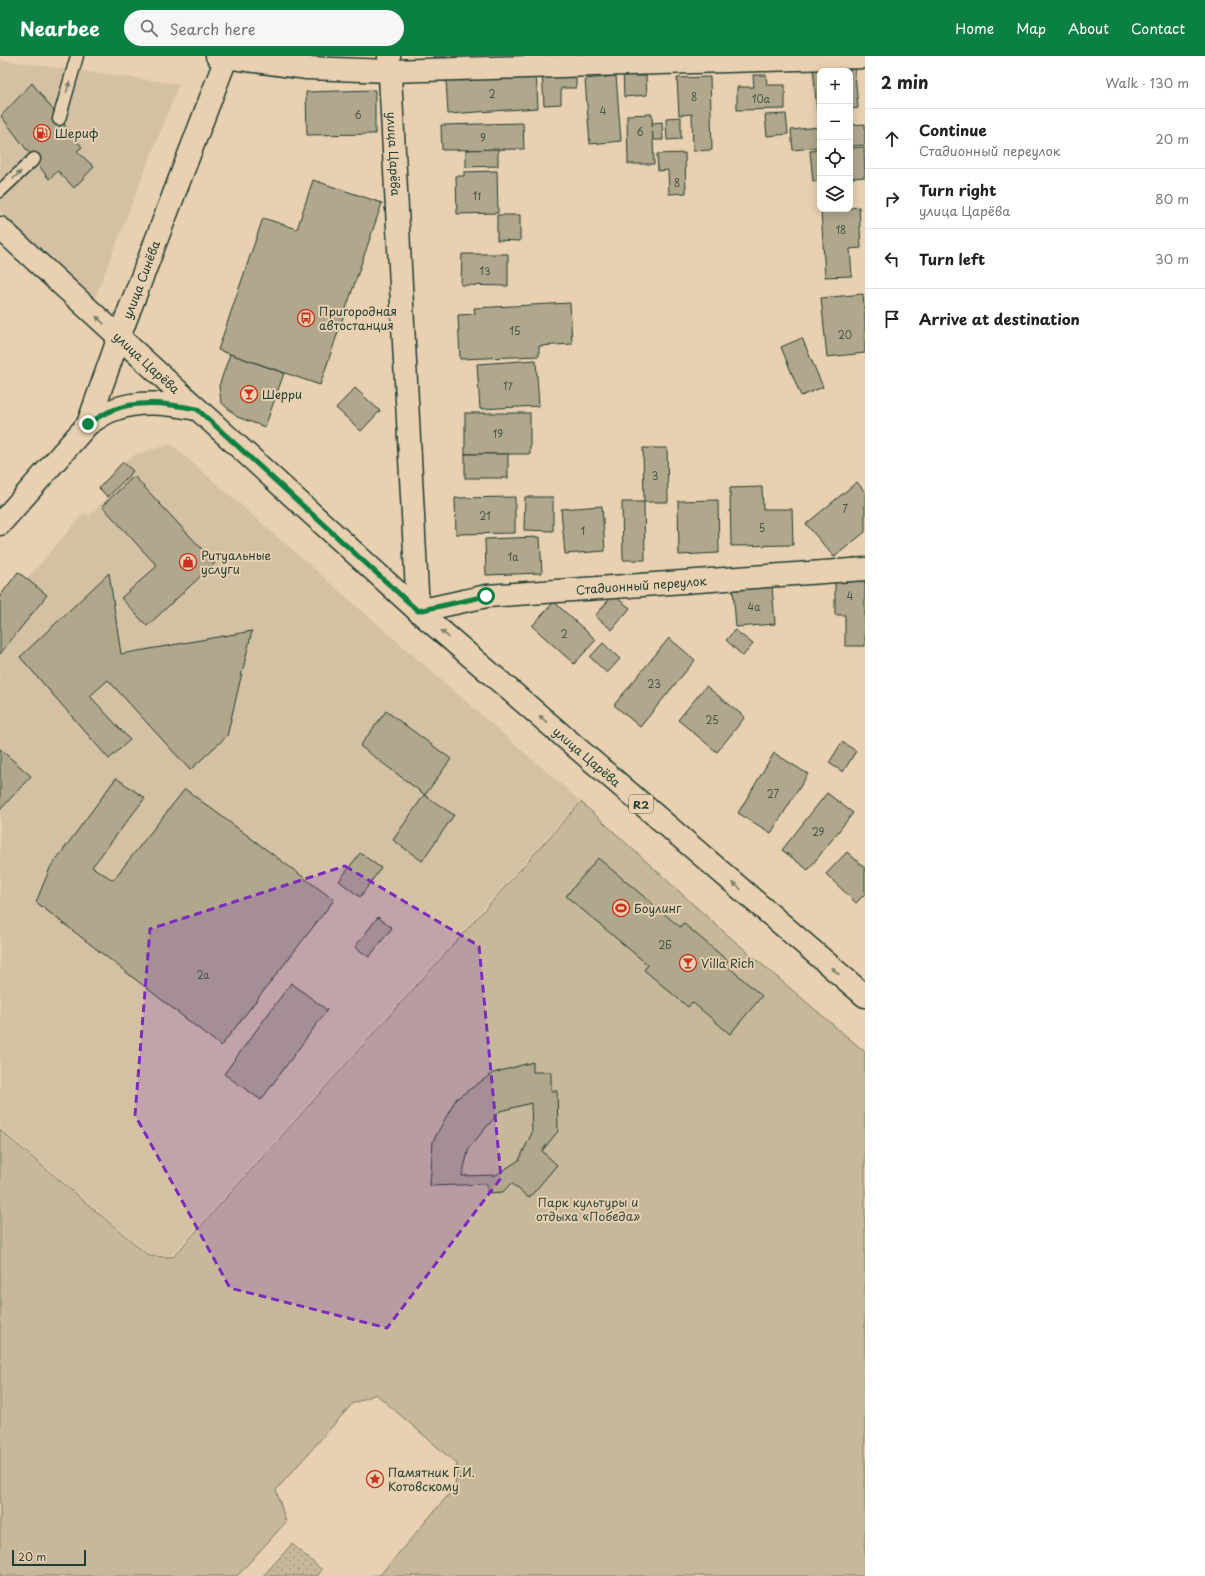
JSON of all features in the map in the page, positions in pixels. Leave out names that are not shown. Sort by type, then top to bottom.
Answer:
[{"type":"street","points":[[223,56],[307,68],[390,64],[865,57]]},
{"type":"street","name":"улица Синёва","points":[[0,524],[88,424],[223,56]]},
{"type":"street","name":"улица Царёва","points":[[390,64],[418,611]]},
{"type":"street","name":"улица Царёва","points":[[1,229],[418,611],[863,993]]},
{"type":"street","points":[[88,424],[113,409],[139,404],[167,404],[197,409]]},
{"type":"street","name":"Стадионный переулок","points":[[418,611],[486,596],[865,569]]},
{"type":"lane","points":[[59,119],[77,56]]},
{"type":"lane","points":[[0,191],[34,159]]},
{"type":"highlighted area","points":[[345,866],[479,946],[501,1178],[387,1328],[230,1288],[135,1115],[150,929]]},
{"type":"shaded area","points":[[0,60],[179,84],[95,298],[0,212]]},
{"type":"shaded area","points":[[171,444],[580,801],[172,1255],[150,1255],[0,1128],[0,610],[84,513],[89,516],[107,498],[98,488],[123,462],[137,454]]},
{"type":"green space","name":"Парк культуры и отдыха «Победа»","points":[[581,802],[717,926],[865,1052],[865,1576],[371,1576],[380,1575],[455,1487],[457,1464],[376,1394],[352,1404],[276,1490],[286,1522],[237,1576],[0,1576],[0,1130],[149,1256],[173,1257]]},
{"type":"green space","points":[[292,1544],[322,1570],[317,1576],[263,1576]]},
{"type":"building","points":[[433,56],[463,56],[464,63],[434,65]]},
{"type":"building","points":[[854,62],[858,108],[853,109],[853,68],[817,68],[817,112],[813,66]]},
{"type":"building","points":[[634,65],[634,76],[646,76],[647,95],[624,97],[623,66]]},
{"type":"building","points":[[576,69],[576,88],[561,88],[561,104],[544,105],[542,71]]},
{"type":"building","points":[[536,72],[538,108],[448,114],[446,78]]},
{"type":"building","points":[[753,75],[766,75],[767,85],[785,85],[785,109],[737,110],[737,87],[754,87]]},
{"type":"building","points":[[616,76],[621,141],[590,144],[585,79]]},
{"type":"building","points":[[710,77],[712,150],[693,151],[692,114],[679,115],[677,78]]},
{"type":"building","name":"Шериф","points":[[32,83],[82,147],[77,151],[94,167],[74,188],[58,171],[49,179],[1,116]]},
{"type":"building","points":[[375,90],[375,134],[307,135],[306,92]]},
{"type":"building","points":[[652,114],[654,164],[628,164],[627,115]]},
{"type":"building","points":[[786,114],[788,134],[767,136],[765,115]]},
{"type":"building","points":[[681,117],[681,139],[667,140],[666,118]]},
{"type":"building","points":[[662,122],[663,140],[653,140],[652,123]]},
{"type":"building","points":[[523,123],[524,149],[442,150],[441,125]]},
{"type":"building","points":[[865,124],[865,145],[853,146],[853,125]]},
{"type":"building","points":[[817,127],[817,147],[793,150],[791,130]]},
{"type":"building","points":[[864,147],[865,177],[853,178],[853,148]]},
{"type":"building","points":[[498,149],[498,166],[466,167],[466,150]]},
{"type":"building","points":[[817,150],[817,181],[813,181],[810,151]]},
{"type":"building","points":[[685,153],[686,193],[669,194],[668,170],[658,171],[657,154]]},
{"type":"building","points":[[497,171],[498,213],[457,214],[456,176],[464,176],[464,172]]},
{"type":"building","points":[[313,180],[382,203],[320,385],[218,350],[263,218],[297,229]]},
{"type":"building","points":[[859,207],[861,248],[850,249],[852,276],[825,277],[821,212],[853,212],[853,208]]},
{"type":"building","points":[[497,215],[520,215],[520,241],[497,240]]},
{"type":"building","points":[[462,254],[508,254],[508,286],[461,285]]},
{"type":"building","points":[[863,294],[865,316],[865,353],[827,357],[821,298]]},
{"type":"building","points":[[570,303],[572,344],[539,346],[539,356],[460,359],[458,315],[475,314],[474,308]]},
{"type":"building","points":[[802,338],[823,387],[801,396],[781,347]]},
{"type":"building","name":"Шерри","points":[[230,354],[284,373],[265,427],[237,417],[221,402],[219,386]]},
{"type":"building","points":[[536,360],[539,406],[480,409],[477,364]]},
{"type":"building","points":[[355,388],[380,411],[361,431],[336,408]]},
{"type":"building","points":[[465,413],[530,413],[530,454],[465,454]]},
{"type":"building","points":[[643,448],[667,448],[668,502],[644,502]]},
{"type":"building","points":[[465,454],[508,454],[508,478],[465,478]]},
{"type":"building","points":[[123,462],[133,471],[108,497],[99,488]]},
{"type":"building","points":[[134,476],[215,563],[147,626],[121,598],[157,566],[102,506]]},
{"type":"building","points":[[857,482],[865,492],[865,532],[834,557],[806,524]]},
{"type":"building","points":[[762,487],[763,509],[792,509],[793,545],[731,546],[730,488]]},
{"type":"building","points":[[515,497],[515,533],[456,534],[455,498]]},
{"type":"building","points":[[525,497],[553,497],[553,531],[524,530]]},
{"type":"building","points":[[718,500],[719,553],[679,555],[678,501]]},
{"type":"building","points":[[622,502],[644,502],[645,560],[623,560]]},
{"type":"building","points":[[602,506],[605,551],[565,554],[561,509]]},
{"type":"building","points":[[540,537],[542,573],[486,575],[485,539]]},
{"type":"building","points":[[18,572],[47,595],[0,654],[0,596]]},
{"type":"building","points":[[109,573],[121,654],[252,631],[227,736],[190,770],[108,680],[90,696],[130,740],[109,759],[20,657]]},
{"type":"building","points":[[835,574],[865,574],[865,646],[845,646],[845,615],[835,615]]},
{"type":"building","points":[[772,586],[775,624],[736,627],[733,588]]},
{"type":"building","points":[[613,595],[630,608],[612,630],[595,616]]},
{"type":"building","points":[[554,602],[596,640],[574,664],[532,626]]},
{"type":"building","points":[[735,630],[753,644],[743,656],[726,640]]},
{"type":"building","points":[[669,638],[695,660],[640,727],[614,705]]},
{"type":"building","points":[[603,643],[620,659],[607,673],[590,657]]},
{"type":"building","points":[[706,686],[745,717],[717,752],[678,720]]},
{"type":"building","points":[[386,711],[451,759],[425,795],[360,746]]},
{"type":"building","points":[[842,742],[856,751],[843,772],[829,763]]},
{"type":"building","points":[[0,749],[31,776],[0,810]]},
{"type":"building","points":[[774,753],[808,774],[771,833],[738,813]]},
{"type":"building","points":[[116,778],[145,798],[92,867],[113,880],[185,789],[334,900],[221,1046],[36,902],[50,868]]},
{"type":"building","points":[[827,793],[853,813],[808,870],[782,850]]},
{"type":"building","points":[[424,795],[454,815],[422,861],[393,840]]},
{"type":"building","points":[[847,852],[865,868],[865,894],[856,903],[826,874]]},
{"type":"building","points":[[360,853],[381,868],[360,897],[339,881]]},
{"type":"building","points":[[598,858],[680,927],[683,923],[728,961],[725,964],[762,996],[730,1034],[692,1002],[688,1007],[644,970],[648,965],[566,896]]},
{"type":"building","points":[[378,917],[392,928],[369,957],[355,947]]},
{"type":"building","points":[[291,983],[327,1010],[261,1100],[224,1074]]},
{"type":"building","points":[[533,1062],[533,1072],[551,1072],[551,1091],[557,1091],[558,1131],[542,1151],[557,1165],[529,1198],[511,1183],[503,1192],[487,1193],[487,1184],[430,1186],[433,1141],[456,1099],[493,1073]],"holes":[[[531,1103],[532,1133],[519,1160],[496,1175],[462,1176],[469,1148],[500,1111]]]},
{"type":"place","name":"Шериф","points":[[42,133]]},
{"type":"place","name":"Пригородная автостанция","points":[[306,318]]},
{"type":"place","name":"Шерри","points":[[249,394]]},
{"type":"place","name":"Ритуальные услуги","points":[[188,562]]},
{"type":"place","name":"Боулинг","points":[[621,908]]},
{"type":"place","name":"Villa Rich","points":[[688,963]]},
{"type":"place","name":"Памятник Г.И. Котовскому","points":[[375,1479]]},
{"type":"route","points":[[88,424],[113,409],[139,404],[167,404],[197,409],[418,611],[486,596]]}]
